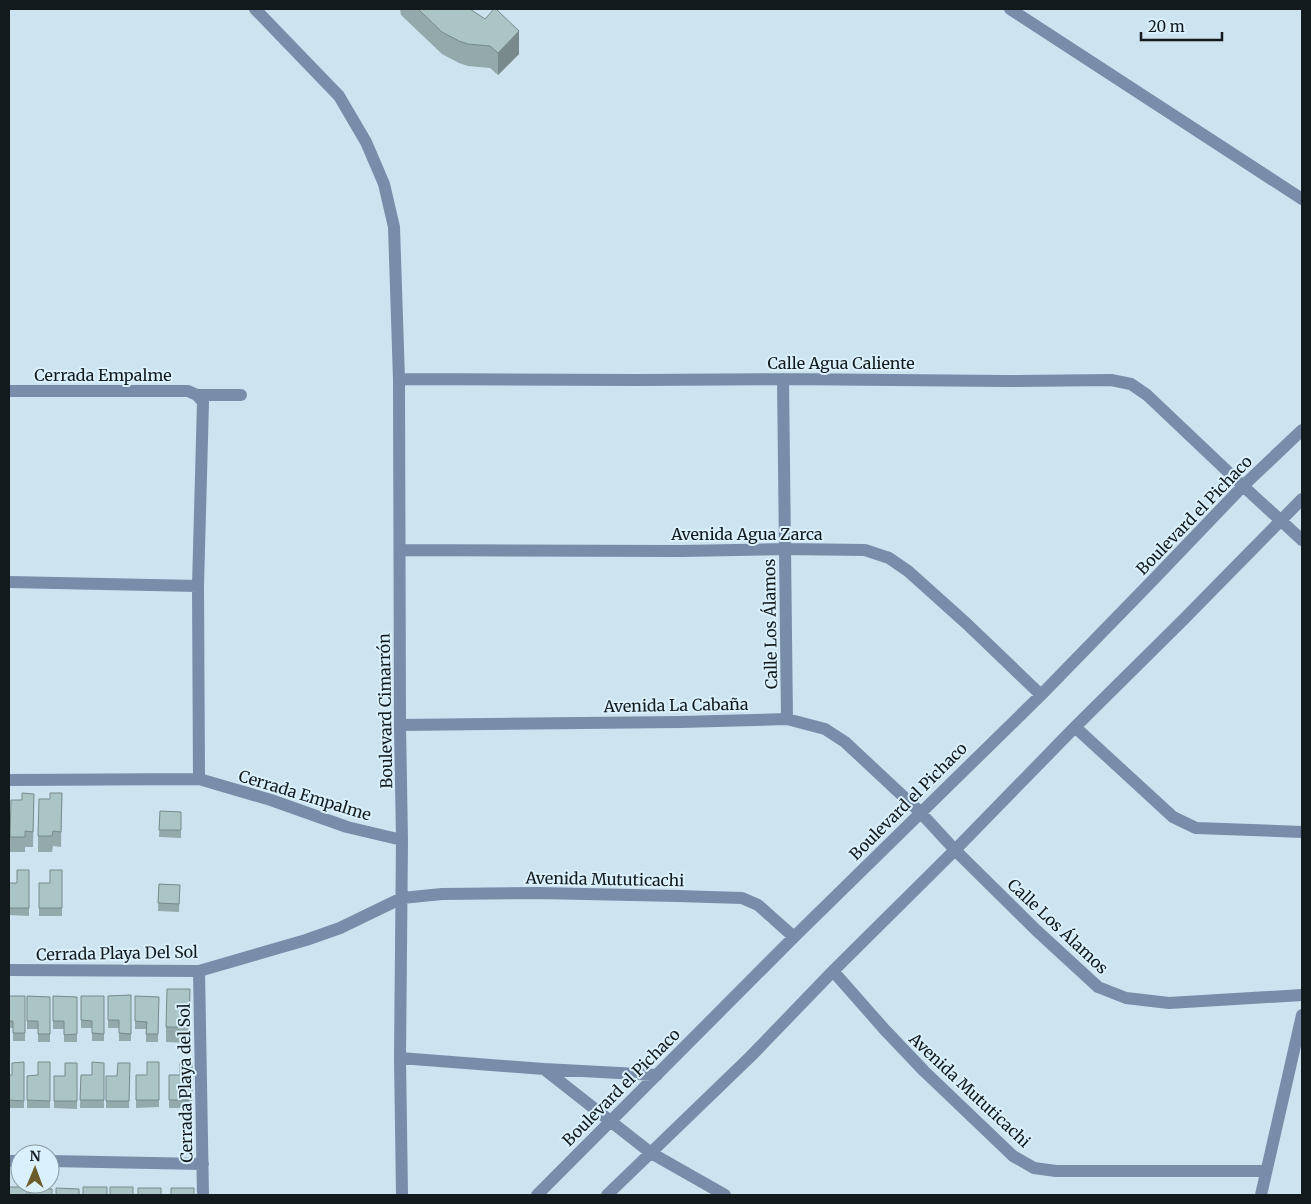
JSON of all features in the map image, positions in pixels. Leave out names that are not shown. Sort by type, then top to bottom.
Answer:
[{"type":"street","name":"Boulevard Cimarrón","points":[[255,9],[339,96],[366,142],[384,184],[394,227],[399,379],[402,1195]]},
{"type":"street","points":[[1010,9],[1302,199]]},
{"type":"street","name":"Calle Agua Caliente","points":[[399,379],[1111,380],[1131,384],[1147,394],[1302,540]]},
{"type":"street","name":"Calle Los Álamos","points":[[783,379],[787,719]]},
{"type":"street","name":"Cerrada Empalme","points":[[9,391],[188,391],[198,395],[241,395]]},
{"type":"street","points":[[198,395],[202,402],[198,586],[199,779]]},
{"type":"street","name":"Boulevard el Pichaco","points":[[537,1195],[794,937],[1041,694],[1243,486],[1302,430]]},
{"type":"street","points":[[607,1195],[751,1056],[1302,499]]},
{"type":"street","name":"Avenida Agua Zarca","points":[[400,550],[865,550],[889,558],[908,571],[960,617],[1041,694]]},
{"type":"street","points":[[9,582],[198,586]]},
{"type":"street","name":"Avenida La Cabaña","points":[[400,725],[787,719],[825,729],[845,742],[920,812]]},
{"type":"street","points":[[1075,727],[1173,817],[1196,828],[1302,832]]},
{"type":"street","name":"Cerrada Empalme","points":[[9,780],[199,779],[271,800],[347,827],[402,840]]},
{"type":"street","name":"Calle Los Álamos","points":[[920,812],[955,850],[1036,930],[1098,987],[1126,998],[1169,1003],[1302,995]]},
{"type":"street","name":"Avenida Mututicachi","points":[[402,898],[442,894],[539,893],[742,898],[758,905],[794,937]]},
{"type":"street","name":"Cerrada Playa Del Sol","points":[[9,970],[199,971],[306,940],[340,928],[402,898]]},
{"type":"street","name":"Cerrada Playa del Sol","points":[[199,971],[203,1195]]},
{"type":"street","name":"Avenida Mututicachi","points":[[833,971],[924,1071],[1013,1156],[1034,1168],[1056,1171],[1265,1171]]},
{"type":"street","points":[[1261,1195],[1302,1015]]},
{"type":"street","points":[[400,1058],[657,1075]]},
{"type":"street","points":[[544,1069],[651,1153],[725,1195]]},
{"type":"street","name":"Cerrada Playa Del Sol","points":[[60,1161],[203,1164]]},
{"type":"building","points":[[418,9],[470,9],[485,19],[496,9],[519,31],[498,53],[490,46],[468,44],[442,32]]},
{"type":"building","points":[[22,793],[34,794],[33,832],[25,831],[25,837],[10,837],[11,800],[22,800]]},
{"type":"building","points":[[50,793],[62,793],[61,832],[53,831],[52,836],[38,836],[39,799],[50,799]]},
{"type":"building","points":[[160,811],[181,812],[181,830],[159,830]]},
{"type":"building","points":[[17,870],[29,870],[29,908],[9,908],[9,883],[17,883]]},
{"type":"building","points":[[50,870],[62,870],[62,908],[39,908],[39,883],[50,883]]},
{"type":"building","points":[[159,884],[180,885],[179,904],[158,903]]},
{"type":"building","points":[[167,989],[190,989],[189,1027],[166,1027]]},
{"type":"building","points":[[131,995],[131,1034],[119,1033],[119,1020],[108,1020],[108,996]]},
{"type":"building","points":[[9,996],[25,996],[25,1033],[13,1033],[13,1021],[9,1021]]},
{"type":"building","points":[[27,996],[50,997],[50,1034],[38,1034],[38,1021],[27,1021]]},
{"type":"building","points":[[53,996],[77,997],[77,1034],[64,1035],[64,1021],[53,1021]]},
{"type":"building","points":[[81,996],[104,996],[104,1034],[92,1033],[92,1021],[81,1020]]},
{"type":"building","points":[[135,996],[159,997],[158,1034],[146,1034],[147,1022],[135,1021]]},
{"type":"building","points":[[24,1062],[24,1101],[9,1100],[9,1075],[12,1075],[12,1063]]},
{"type":"building","points":[[38,1062],[50,1062],[50,1101],[27,1100],[27,1076],[38,1075]]},
{"type":"building","points":[[92,1062],[104,1063],[104,1100],[80,1100],[81,1075],[92,1075]]},
{"type":"building","points":[[147,1062],[159,1062],[159,1100],[136,1100],[136,1075],[147,1075]]},
{"type":"building","points":[[180,1062],[192,1062],[192,1100],[169,1100],[169,1075],[180,1075]]},
{"type":"building","points":[[65,1063],[77,1063],[77,1101],[54,1101],[54,1076],[65,1076]]},
{"type":"building","points":[[118,1063],[130,1063],[129,1101],[106,1101],[106,1076],[117,1076]]},
{"type":"building","points":[[9,1187],[10,1194],[27,1194],[27,1195],[9,1195]]},
{"type":"building","points":[[83,1187],[107,1187],[107,1195],[83,1195]]},
{"type":"building","points":[[110,1187],[133,1187],[133,1195],[110,1195]]},
{"type":"building","points":[[60,1188],[79,1189],[79,1195],[56,1195],[60,1194]]},
{"type":"building","points":[[138,1188],[161,1188],[161,1195],[138,1195]]},
{"type":"building","points":[[171,1188],[194,1188],[194,1195],[171,1195]]},
{"type":"building","points":[[29,1194],[52,1194],[52,1195]]}]
